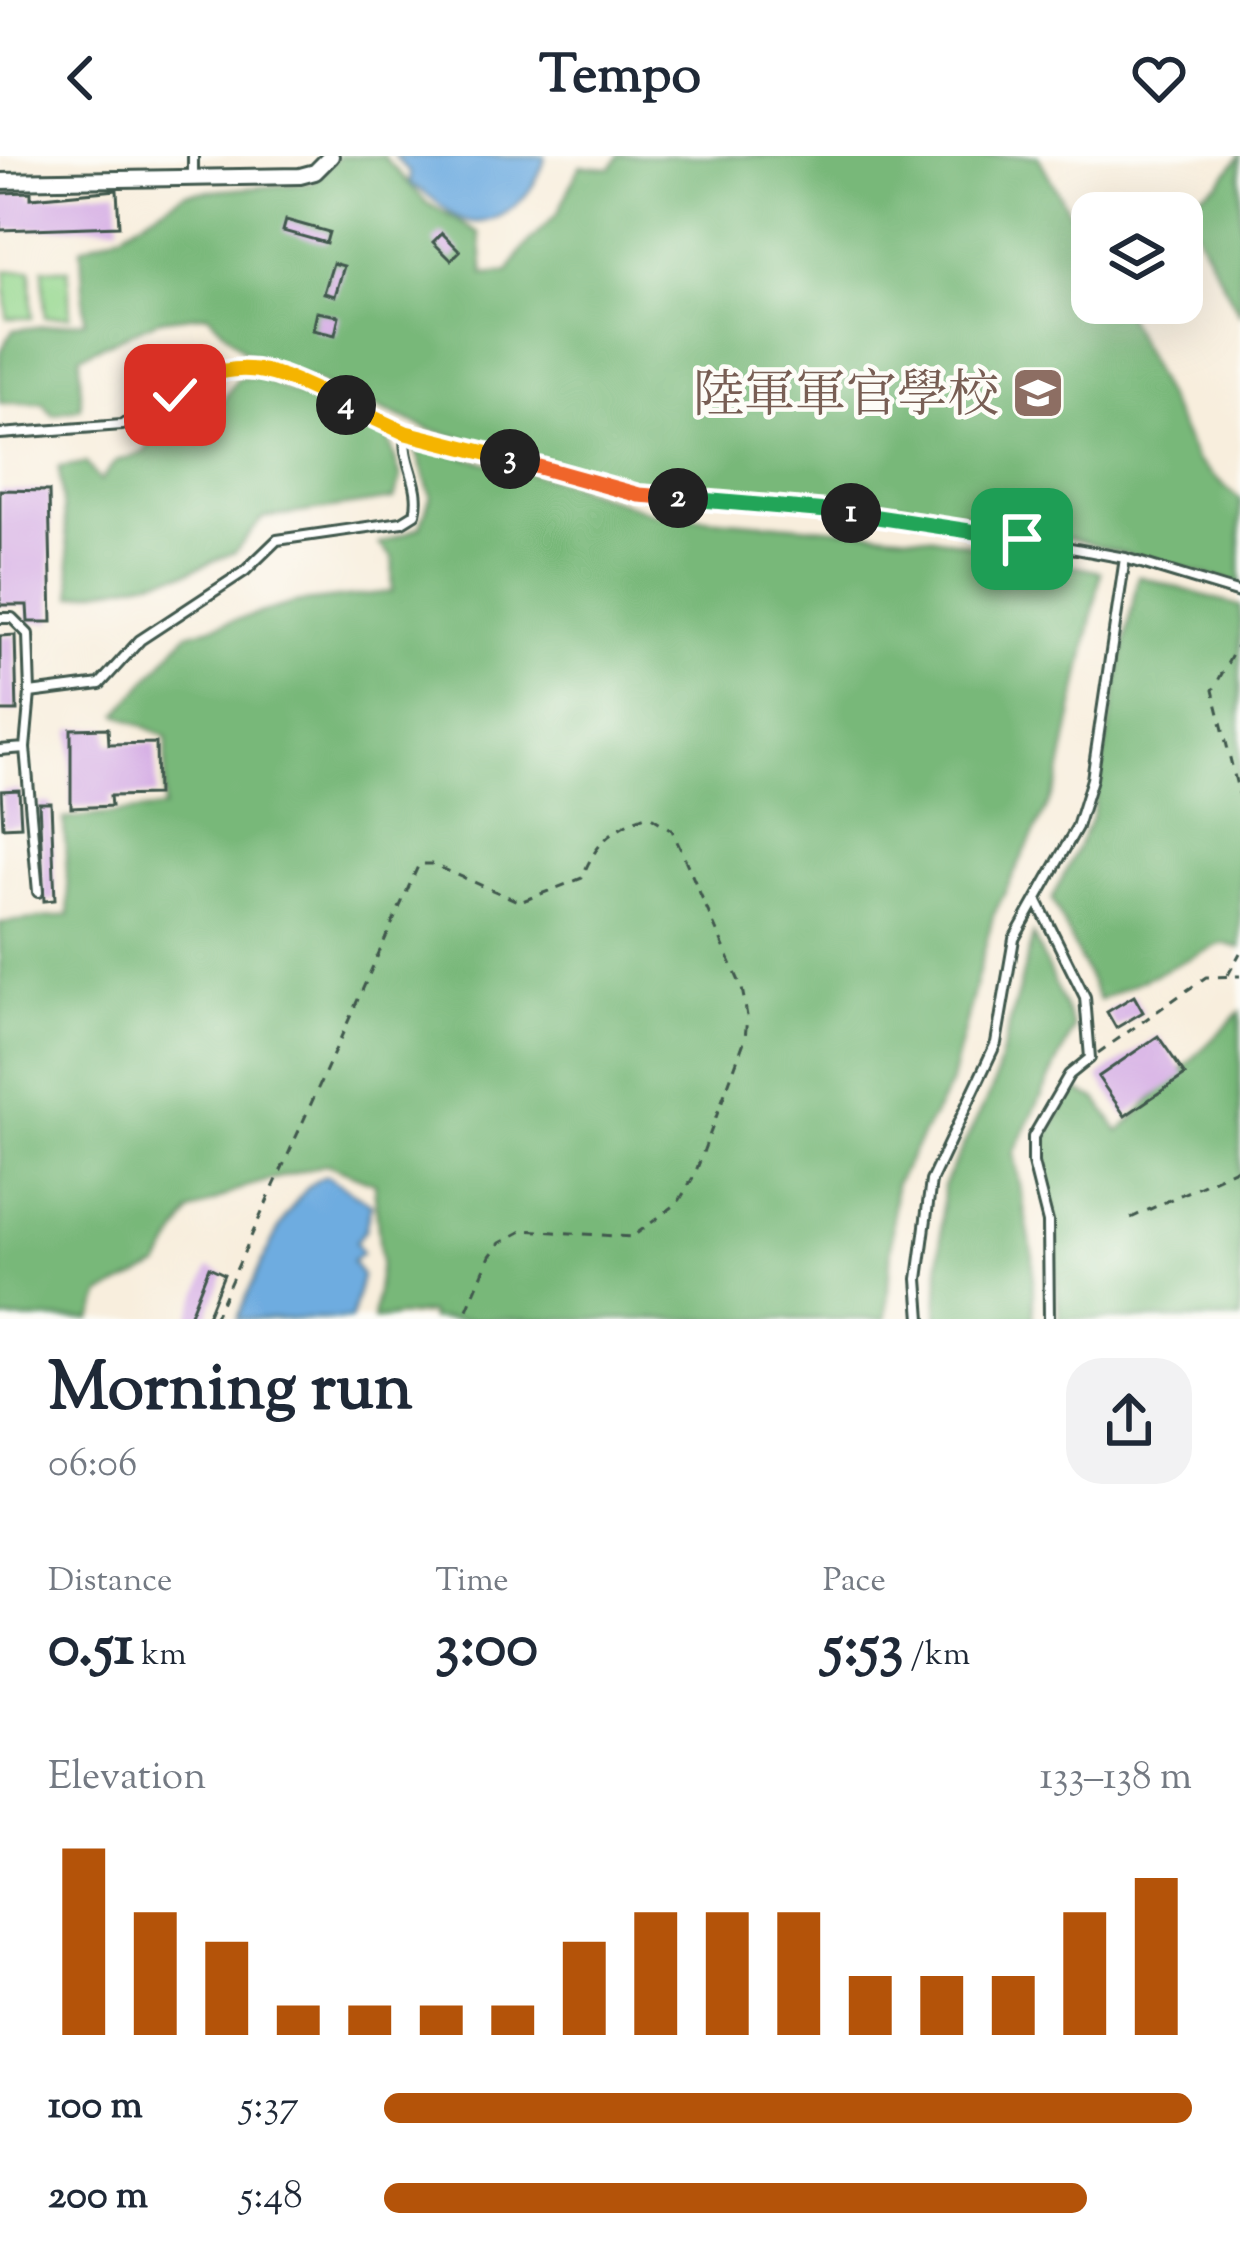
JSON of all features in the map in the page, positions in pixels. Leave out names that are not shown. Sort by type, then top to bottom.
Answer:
[{"type":"street","points":[[0,181],[300,176],[315,172],[331,156]]},
{"type":"lane","points":[[193,156],[194,175]]},
{"type":"lane","points":[[0,434],[122,425],[198,377],[262,367],[406,433],[639,495],[920,520],[1125,558],[1240,593]]},
{"type":"lane","points":[[30,694],[100,684],[140,640],[244,571],[277,540],[402,522],[415,514],[418,488],[403,451],[406,433]]},
{"type":"lane","points":[[921,1319],[918,1279],[931,1180],[996,1042],[1014,939],[1077,827],[1092,778],[1125,558]]},
{"type":"lane","points":[[0,618],[12,618],[28,634],[26,748],[38,892]]},
{"type":"lane","points":[[0,750],[26,748]]},
{"type":"lane","points":[[1037,900],[1085,997],[1090,1058],[1069,1075],[1033,1137],[1033,1163],[1048,1222],[1049,1319]]},
{"type":"path","points":[[1240,640],[1213,690],[1240,798]]},
{"type":"path","points":[[214,1319],[419,864],[432,864],[520,902],[582,878],[592,852],[616,826],[648,815],[672,830],[716,923],[742,988],[745,1039],[695,1174],[678,1203],[632,1238],[524,1230],[500,1243],[466,1317]]},
{"type":"path","points":[[1227,976],[1240,953]]},
{"type":"path","points":[[1090,1058],[1206,977],[1240,976]]},
{"type":"path","points":[[1131,1218],[1240,1168]]},
{"type":"green space","points":[[339,156],[383,156],[427,203],[480,233],[484,275],[508,273],[522,250],[558,213],[580,166],[611,168],[619,156],[1038,156],[1071,216],[1071,324],[1130,324],[1196,460],[1240,500],[1240,584],[986,516],[839,495],[656,489],[428,429],[245,352],[208,314],[159,320],[80,356],[81,408],[53,415],[43,403],[0,403],[0,353],[13,330],[85,321],[81,248],[121,233],[186,193],[313,183]]},
{"type":"green space","points":[[1240,156],[1240,315],[1203,245],[1203,192],[1220,182]]},
{"type":"green space","points":[[43,269],[68,269],[70,316],[45,317]]},
{"type":"green space","points":[[31,270],[32,318],[7,318],[5,271]]},
{"type":"green space","points":[[257,377],[388,437],[401,478],[394,499],[263,518],[235,552],[186,573],[73,596],[59,467],[86,463],[100,481],[116,461],[145,452],[162,418],[189,434],[213,415],[238,378]]},
{"type":"green space","points":[[414,445],[556,480],[656,514],[934,537],[1101,572],[1058,785],[993,916],[950,1085],[895,1185],[886,1319],[430,1319],[429,1313],[373,1319],[381,1262],[374,1183],[327,1164],[245,1187],[190,1213],[159,1266],[102,1294],[92,1319],[0,1319],[0,923],[69,915],[64,819],[164,808],[167,737],[118,714],[187,634],[294,603],[392,592],[393,558],[379,544],[420,527],[431,496]]},
{"type":"green space","points":[[1138,576],[1240,606],[1240,948],[1223,943],[1099,1000],[1052,899],[1092,818]]},
{"type":"green space","points":[[1033,935],[1074,1028],[1014,1153],[1033,1257],[1033,1319],[937,1319],[943,1186],[993,1087]]},
{"type":"green space","points":[[1240,1012],[1240,1319],[1060,1319],[1042,1146],[1073,1089],[1097,1099],[1119,1132]]},
{"type":"water","points":[[394,156],[545,156],[534,183],[513,207],[486,221],[471,222],[411,184],[409,172]]},
{"type":"water","points":[[327,1176],[371,1204],[365,1230],[356,1242],[362,1253],[352,1261],[362,1276],[351,1319],[237,1319],[287,1216],[313,1183]]},
{"type":"building","points":[[117,190],[119,226],[0,230],[0,193],[31,192],[31,198]]},
{"type":"building","points":[[286,220],[329,232],[326,243],[283,231]]},
{"type":"building","points":[[442,233],[460,251],[451,260],[433,242]]},
{"type":"building","points":[[333,263],[344,266],[335,296],[324,293]]},
{"type":"building","points":[[317,312],[339,316],[335,335],[313,330]]},
{"type":"building","points":[[0,490],[49,491],[52,622],[28,622],[27,605],[0,605]]},
{"type":"building","points":[[15,635],[17,711],[0,711],[0,636]]},
{"type":"building","points":[[108,728],[109,744],[156,743],[157,795],[110,796],[111,806],[71,808],[71,729]]},
{"type":"building","points":[[19,790],[21,826],[3,827],[1,791]]},
{"type":"building","points":[[39,803],[51,803],[55,900],[44,901]]},
{"type":"building","points":[[1134,996],[1143,1012],[1116,1028],[1107,1012]]},
{"type":"building","points":[[1158,1036],[1185,1075],[1125,1116],[1098,1077]]},
{"type":"building","points":[[209,1267],[224,1274],[206,1319],[188,1319]]},
{"type":"place","name":"陸軍軍官學校","points":[[1038,393]]},
{"type":"route","points":[[175,395],[198,377],[262,367],[406,433],[639,495],[920,520],[1022,539]]}]
